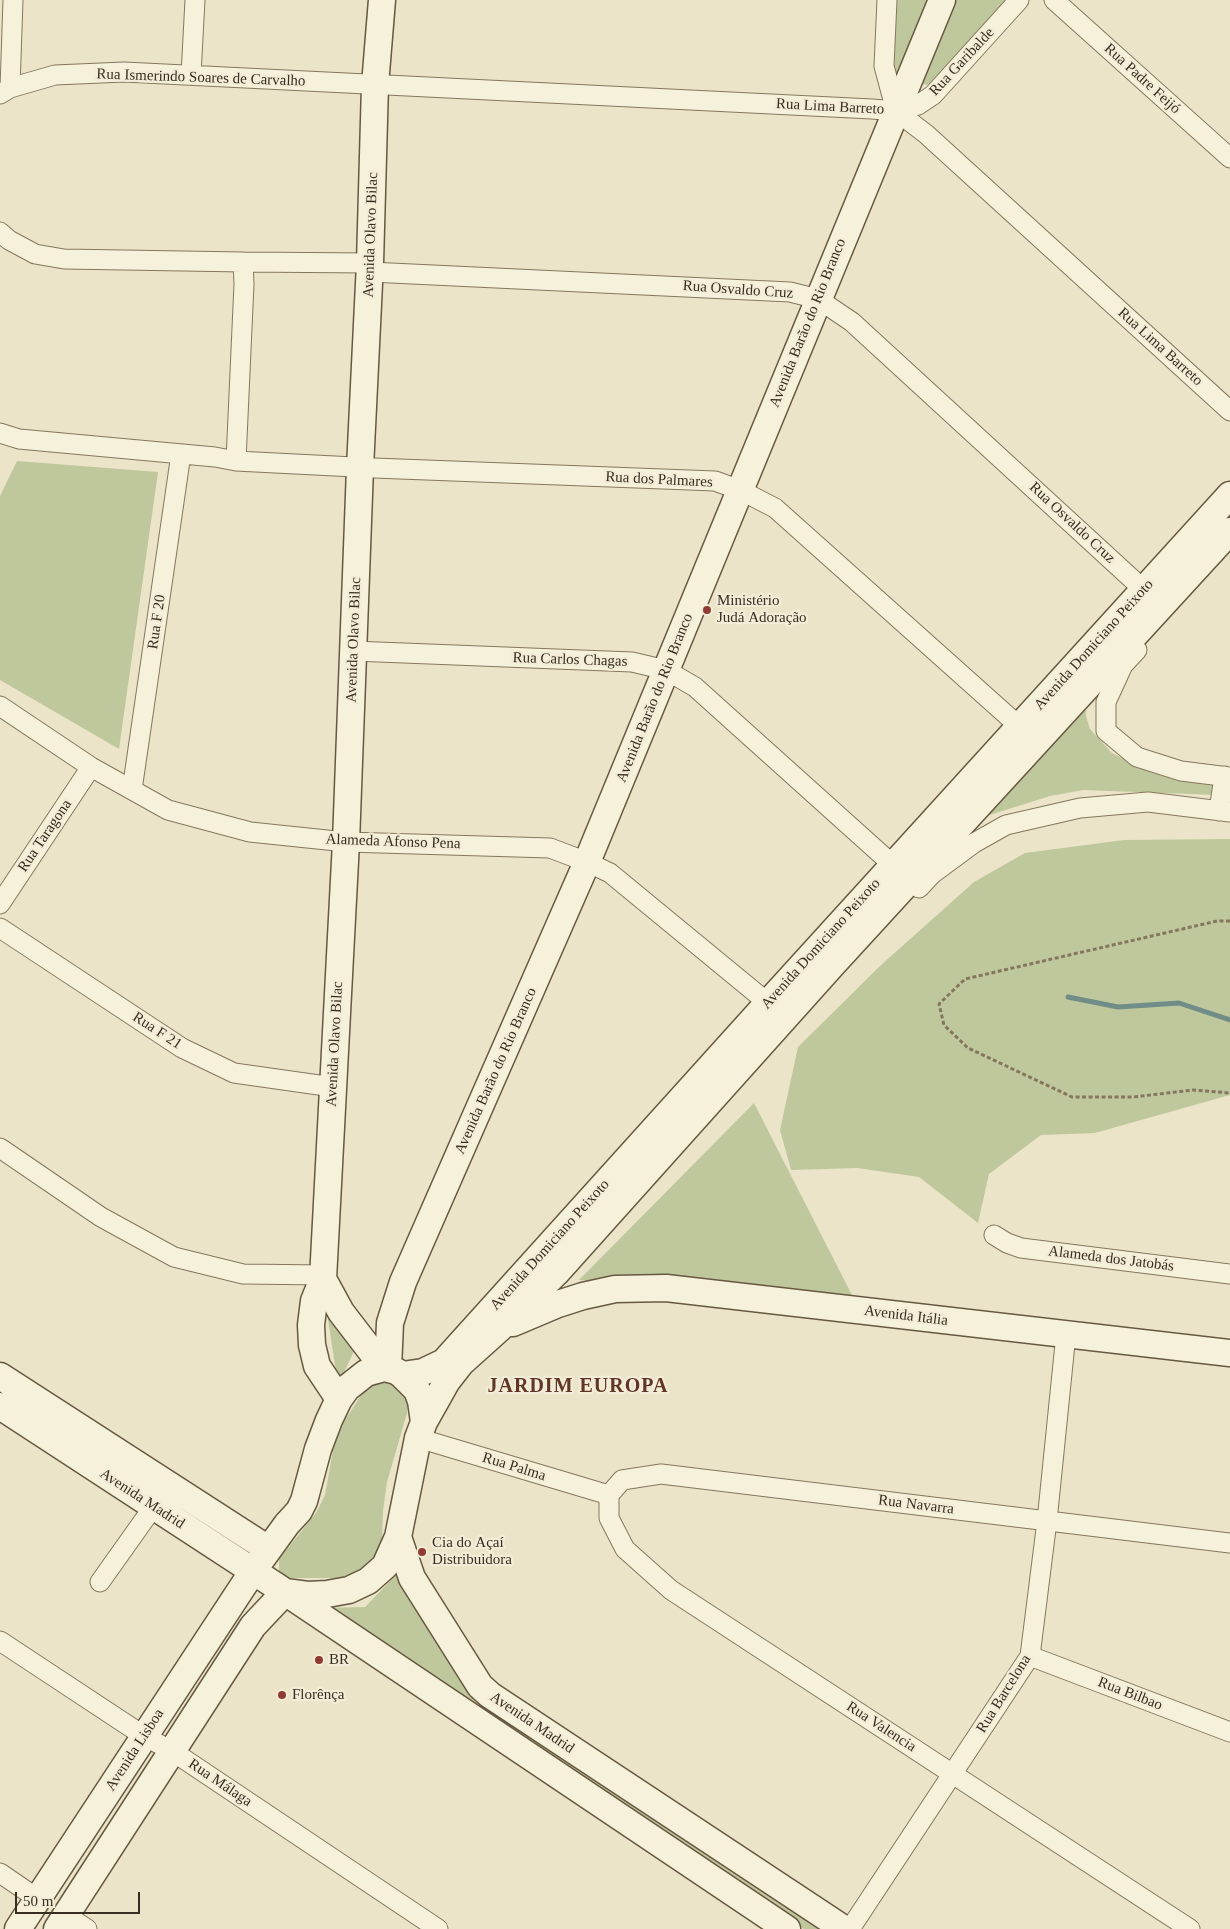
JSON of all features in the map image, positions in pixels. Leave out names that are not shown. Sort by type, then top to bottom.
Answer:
[{"type":"main road","name":"Avenida Olavo Bilac","points":[[339,1399],[318,1366],[312,1345],[311,1326],[314,1301],[323,1277],[346,842],[360,468],[370,267],[375,85],[382,0]]},
{"type":"main road","name":"Avenida Barão do Rio Branco","points":[[391,1371],[390,1323],[403,1282],[588,862],[942,0]]},
{"type":"main road","name":"Avenida Domiciano Peixoto","points":[[339,1399],[355,1380],[366,1372],[423,1372],[444,1362],[1230,495]]},
{"type":"main road","name":"Avenida Domiciano Peixoto","points":[[421,1430],[447,1381],[461,1363],[556,1273],[833,964],[1230,531]]},
{"type":"main road","points":[[556,1273],[565,1288],[582,1296]]},
{"type":"main road","points":[[323,1277],[341,1312],[391,1371],[416,1390],[421,1401],[421,1430],[398,1537]]},
{"type":"main road","name":"Avenida Itália","points":[[500,1328],[582,1296],[615,1289],[666,1288],[1230,1353]]},
{"type":"main road","name":"Avenida Madrid","points":[[0,1376],[268,1550]]},
{"type":"main road","name":"Avenida Lisboa","points":[[18,1929],[253,1572],[299,1511],[304,1502],[318,1449],[339,1399]]},
{"type":"main road","name":"Avenida Madrid","points":[[0,1406],[285,1592],[787,1929]]},
{"type":"main road","name":"Avenida Madrid","points":[[285,1592],[308,1595],[327,1594],[349,1590],[368,1581],[385,1566],[398,1537]]},
{"type":"main road","name":"Avenida Madrid","points":[[398,1537],[412,1578],[485,1691],[513,1712],[844,1929]]},
{"type":"main road","points":[[70,1924],[172,1751],[253,1626],[285,1592]]},
{"type":"street","points":[[5,91],[13,0]]},
{"type":"street","points":[[191,75],[195,0]]},
{"type":"street","points":[[887,0],[884,66],[896,111]]},
{"type":"street","name":"Rua Garibalde","points":[[896,111],[918,105],[934,95],[1019,0]]},
{"type":"street","name":"Rua Padre Feijó","points":[[1054,0],[1230,158]]},
{"type":"street","name":"Rua Ismerindo Soares de Carvalho","points":[[5,91],[56,75],[124,72],[375,85]]},
{"type":"street","name":"Rua Lima Barreto","points":[[375,85],[872,108],[896,111],[926,134],[1230,411]]},
{"type":"street","points":[[0,232],[9,240],[34,254],[64,259],[243,262],[370,267]]},
{"type":"street","points":[[236,461],[244,284],[243,262]]},
{"type":"street","name":"Rua Osvaldo Cruz","points":[[370,267],[790,292],[818,299],[852,322],[1144,590]]},
{"type":"street","points":[[0,433],[19,440],[181,454],[236,461],[360,468]]},
{"type":"street","name":"Rua F 20","points":[[132,790],[181,454]]},
{"type":"street","name":"Rua dos Palmares","points":[[360,468],[715,481],[740,490],[775,508],[1020,727]]},
{"type":"street","points":[[833,964],[858,952],[932,874],[974,843],[1006,825],[1080,808],[1148,802],[1225,811],[1227,776],[1181,771],[1136,757],[1106,731],[1106,702],[1123,665],[1163,620],[1174,594]]},
{"type":"street","name":"Rua Carlos Chagas","points":[[353,652],[632,662],[666,670],[696,687],[893,865]]},
{"type":"street","name":"Alameda Afonso Pena","points":[[0,706],[91,767],[168,810],[250,832],[346,842],[550,848],[588,862],[610,874],[768,1003]]},
{"type":"street","name":"Rua Taragona","points":[[0,904],[91,767]]},
{"type":"street","name":"Rua F 21","points":[[0,928],[182,1048],[234,1073],[333,1087]]},
{"type":"street","points":[[0,1148],[101,1217],[174,1257],[243,1274],[323,1277]]},
{"type":"street","name":"Alameda dos Jatobás","points":[[994,1235],[1007,1243],[1021,1248],[1230,1274]]},
{"type":"street","name":"Rua Barcelona","points":[[850,1929],[1030,1656],[1047,1521],[1066,1334]]},
{"type":"street","name":"Rua Palma","points":[[421,1430],[609,1495]]},
{"type":"street","name":"Rua Navarra","points":[[609,1495],[622,1480],[662,1474],[1230,1543]]},
{"type":"street","name":"Rua Valencia","points":[[609,1495],[610,1518],[625,1549],[671,1590],[1190,1929]]},
{"type":"street","points":[[100,1582],[154,1506]]},
{"type":"street","name":"Rua Málaga","points":[[0,1641],[144,1736],[172,1751],[438,1929]]},
{"type":"street","name":"Rua Bilbao","points":[[1030,1656],[1230,1732]]},
{"type":"street","points":[[0,1874],[38,1899]]},
{"type":"path","points":[[1230,921],[1207,923],[965,979],[939,1004],[944,1025],[968,1048],[1072,1097],[1133,1097],[1193,1090],[1230,1093]]},
{"type":"green space","points":[[895,0],[932,0],[899,80],[891,65]]},
{"type":"green space","points":[[956,0],[1005,0],[931,85],[919,84]]},
{"type":"green space","points":[[17,461],[158,472],[119,749],[0,680],[0,496]]},
{"type":"green space","points":[[1085,695],[1086,716],[1090,729],[1112,753],[1150,772],[1172,779],[1216,785],[1217,795],[1083,790],[1050,796],[977,819]]},
{"type":"green space","points":[[1230,839],[1230,1095],[1095,1133],[1041,1135],[989,1174],[978,1223],[919,1177],[857,1168],[791,1170],[780,1130],[798,1047],[880,966],[974,882],[1025,853],[1124,840]]},
{"type":"green space","points":[[754,1103],[855,1301],[579,1280]]},
{"type":"green space","points":[[326,1306],[355,1349],[338,1385]]},
{"type":"green space","points":[[387,1378],[409,1397],[407,1413],[387,1482],[383,1511],[382,1541],[378,1554],[369,1566],[348,1578],[290,1578],[283,1576],[279,1572],[279,1559],[316,1513],[325,1495],[333,1450],[345,1420],[367,1386]]},
{"type":"green space","points":[[400,1571],[459,1673],[830,1929],[804,1929],[318,1608],[365,1607]]},
{"type":"waterway","points":[[1068,997],[1118,1007],[1179,1003],[1230,1020]]},
{"type":"place","name":"Ministério Judá Adoração","points":[[707,610]]},
{"type":"place","name":"Cia do Açaí Distribuidora","points":[[422,1552]]},
{"type":"place","name":"BR","points":[[319,1660]]},
{"type":"place","name":"Florênça","points":[[282,1695]]},
{"type":"district","name":"JARDIM EUROPA","points":[[578,1387]]}]
